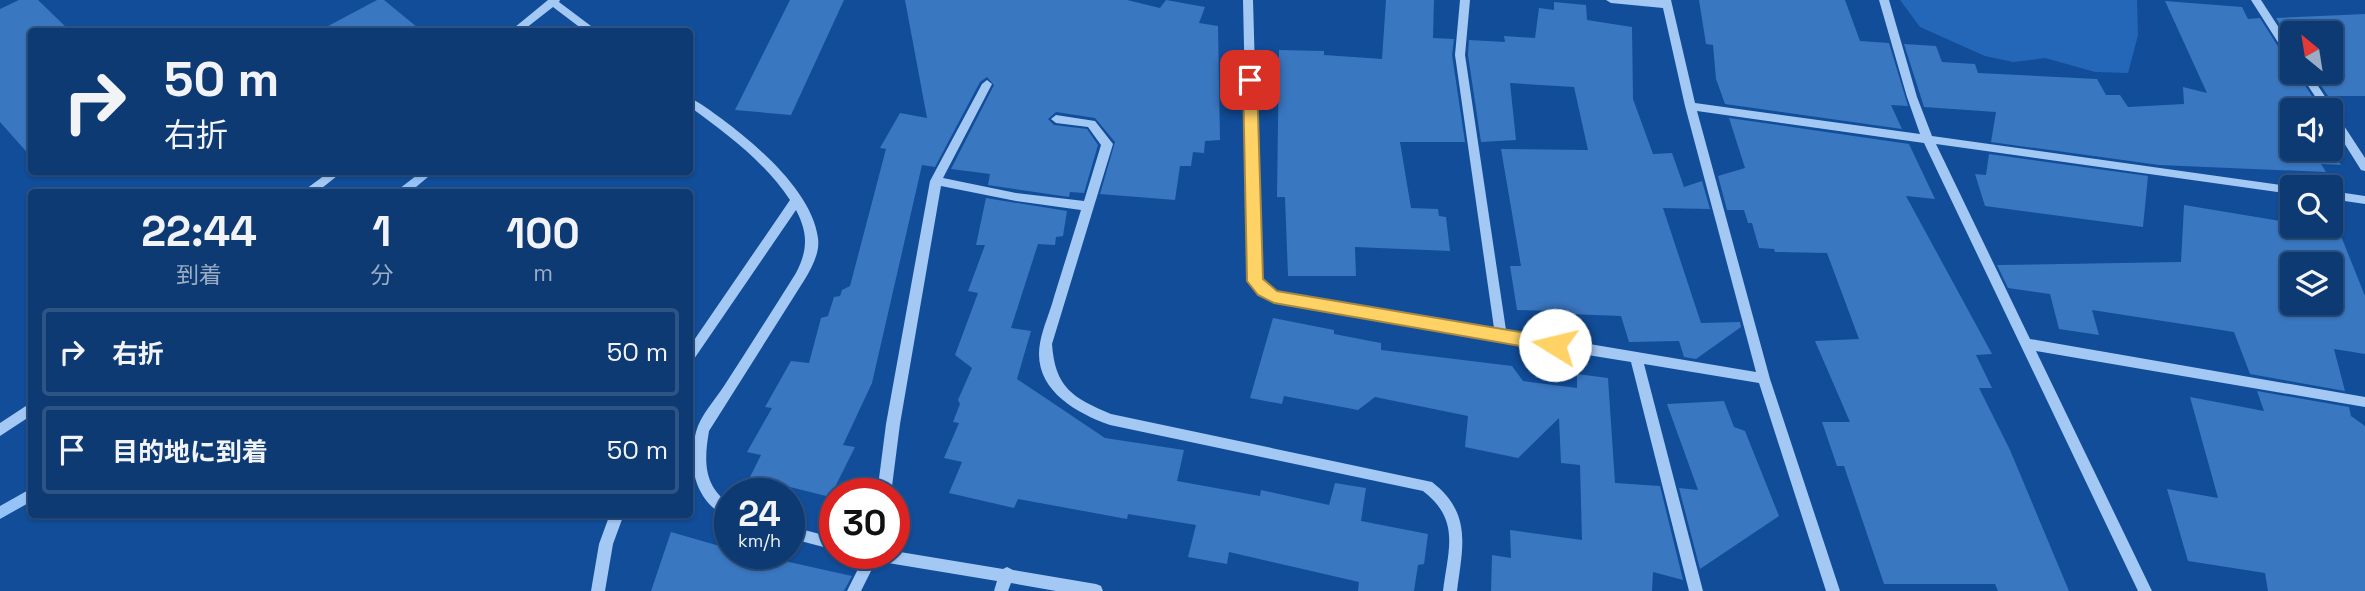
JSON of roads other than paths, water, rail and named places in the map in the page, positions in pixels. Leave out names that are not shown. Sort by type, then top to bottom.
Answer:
[{"type":"street","points":[[1248,0],[1255,281],[1264,291],[1274,296],[1763,379]]},
{"type":"street","points":[[1465,0],[1460,55],[1501,336]]},
{"type":"street","points":[[1611,0],[1666,2],[1690,106],[1763,379],[1833,591]]},
{"type":"street","points":[[1884,0],[1912,97],[1927,138],[2145,591]]},
{"type":"street","points":[[2256,0],[2280,37]]},
{"type":"street","points":[[519,28],[554,1],[589,28]]},
{"type":"street","points":[[886,478],[893,424],[936,181],[988,84]]},
{"type":"street","points":[[693,104],[759,153],[784,180],[808,224],[813,243],[809,259],[703,430],[698,454],[701,482],[714,500]]},
{"type":"street","points":[[1690,106],[2280,188]]},
{"type":"street","points":[[1056,119],[1091,124],[1107,144],[1046,344],[1046,365],[1053,381],[1065,396],[1085,410],[1110,419],[1427,485],[1441,494],[1456,521],[1450,591]]},
{"type":"street","points":[[2343,132],[2365,167]]},
{"type":"street","points":[[314,189],[332,175]]},
{"type":"street","points":[[936,181],[1016,197],[1087,205]]},
{"type":"street","points":[[2343,197],[2365,200]]},
{"type":"street","points":[[693,351],[796,199]]},
{"type":"street","points":[[2027,344],[2365,402]]},
{"type":"street","points":[[1636,358],[1696,591]]},
{"type":"street","points":[[0,430],[28,410]]},
{"type":"street","points":[[598,591],[606,544],[616,518]]},
{"type":"street","points":[[910,559],[1096,591]]},
{"type":"street","points":[[854,591],[864,569]]},
{"type":"street","points":[[1001,591],[1007,574]]},
{"type":"waterway","points":[[407,189],[424,175]]},
{"type":"waterway","points":[[0,513],[28,496]]}]
